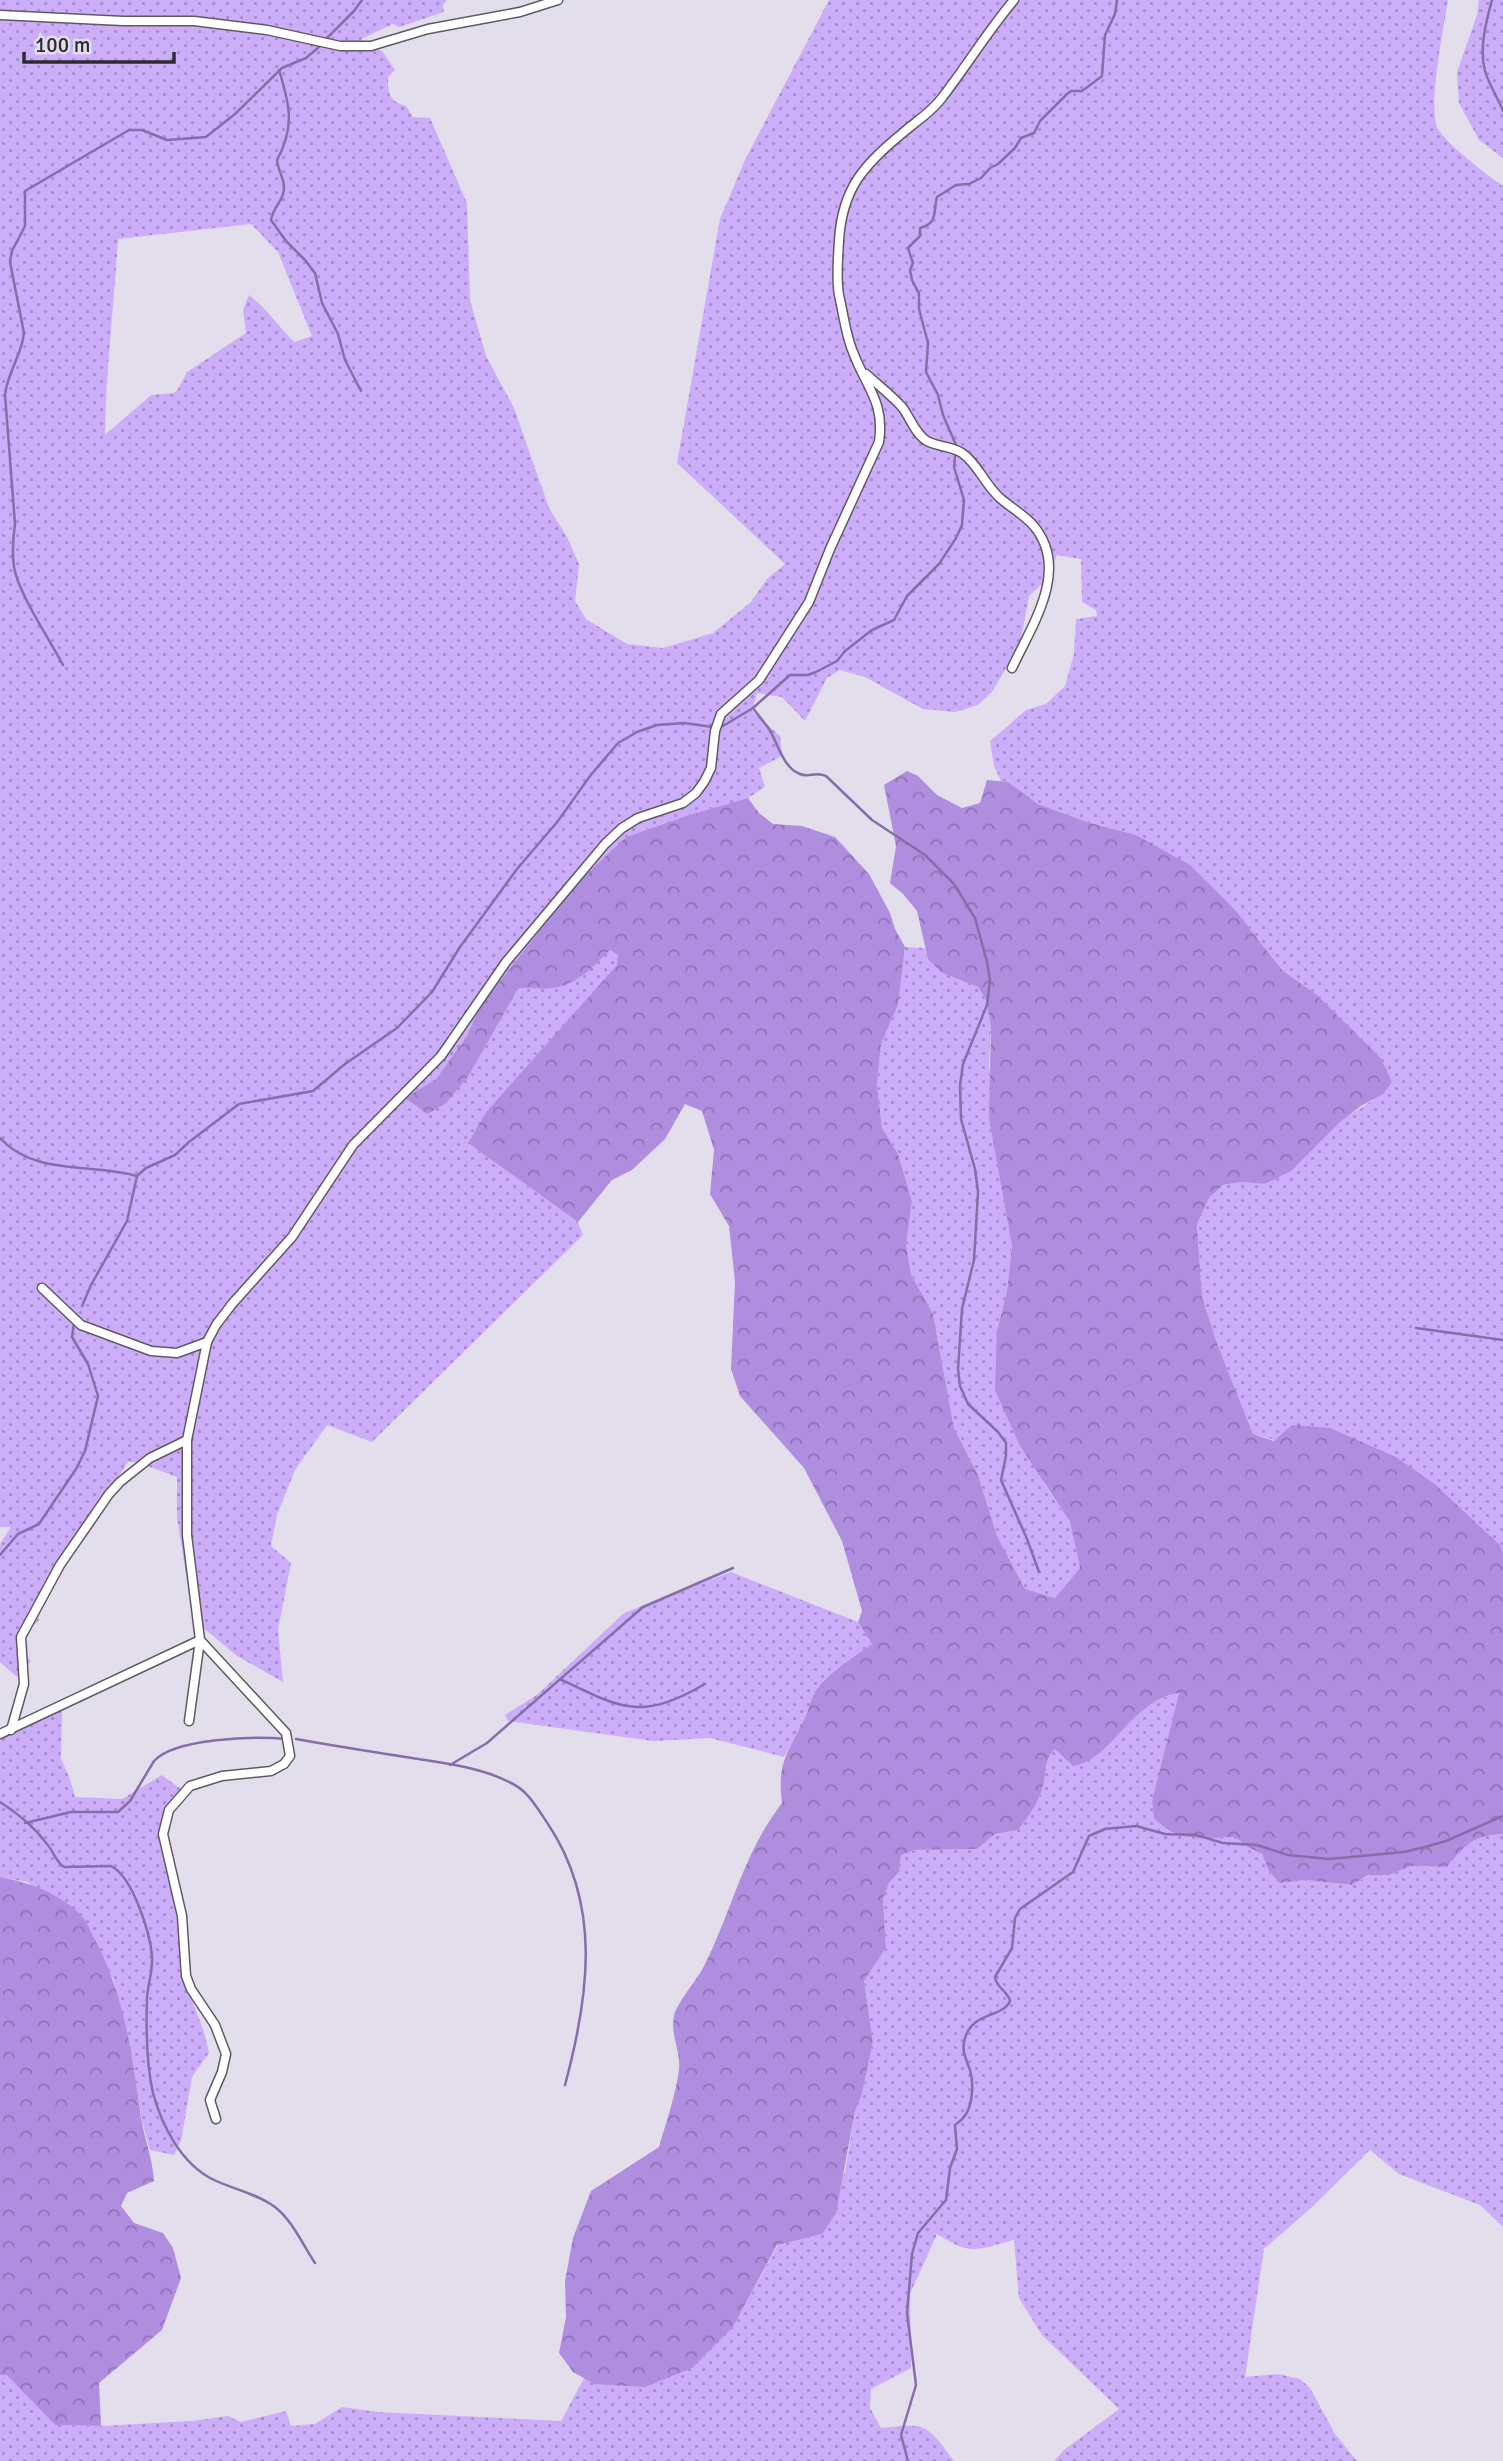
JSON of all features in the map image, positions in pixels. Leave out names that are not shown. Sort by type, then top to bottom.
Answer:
[{"type":"street","points":[[0,15],[123,21],[194,21],[267,30],[340,46],[371,46],[428,29],[520,12],[558,0]]},
{"type":"street","points":[[190,1721],[200,1640],[187,1535],[187,1440],[207,1342],[232,1304],[292,1237],[353,1145],[441,1056],[506,962],[605,844],[638,818],[683,803],[696,793],[704,782],[711,768],[715,732],[721,713],[759,680],[809,602],[879,442],[882,424],[878,403],[850,344],[838,291],[840,226],[847,196],[861,171],[871,160],[924,116],[941,98],[982,39],[1014,0]]},
{"type":"street","points":[[862,370],[901,407],[928,442],[961,452],[968,458],[989,488],[1033,526],[1043,541],[1050,562],[1048,584],[1012,668]]},
{"type":"street","points":[[43,1288],[81,1325],[151,1351],[177,1353],[207,1342]]},
{"type":"street","points":[[11,1730],[24,1684],[21,1637],[60,1565],[120,1482],[150,1458],[187,1440]]},
{"type":"street","points":[[0,1734],[200,1640]]},
{"type":"street","points":[[200,1640],[274,1718],[286,1733],[290,1747],[290,1756],[284,1764],[271,1771],[222,1776],[190,1786],[169,1810],[163,1834],[182,1916],[186,1976],[191,1989],[215,2025],[226,2054],[222,2072],[210,2100],[216,2119]]},
{"type":"shaded area","points":[[0,0],[447,0],[443,5],[444,12],[399,27],[393,24],[361,39],[365,44],[382,51],[395,70],[388,77],[389,92],[393,99],[406,106],[413,117],[430,118],[467,203],[470,300],[486,356],[514,408],[549,508],[567,537],[579,564],[575,601],[586,619],[627,644],[663,648],[713,633],[751,602],[767,579],[785,564],[677,463],[720,219],[745,160],[829,0],[1448,0],[1435,86],[1435,118],[1438,129],[1458,150],[1503,186],[1503,1552],[1500,1545],[1436,1485],[1253,1434],[1218,1346],[1202,1297],[1197,1224],[1209,1198],[1223,1185],[1240,1182],[1265,1184],[1392,1082],[1381,1058],[1317,995],[1282,970],[1236,911],[1136,835],[1087,822],[1038,804],[1008,782],[1001,781],[994,766],[990,741],[1026,710],[1046,704],[1065,686],[1074,654],[1076,619],[1097,616],[1096,610],[1082,602],[1081,559],[1057,555],[1048,579],[1029,596],[1020,644],[992,692],[978,705],[955,712],[923,709],[865,677],[840,670],[827,678],[805,721],[782,697],[757,693],[752,711],[780,736],[782,756],[759,768],[765,787],[748,798],[626,837],[577,883],[492,991],[478,1010],[467,1036],[436,1079],[405,1098],[427,1114],[468,1077],[518,989],[529,986],[539,989],[610,950],[618,955],[618,965],[486,1112],[468,1143],[578,1222],[583,1235],[372,1442],[327,1425],[295,1470],[277,1515],[271,1546],[291,1563],[278,1630],[283,1682],[237,1656],[200,1625],[189,1594],[177,1517],[177,1477],[137,1462],[128,1462],[58,1567],[35,1607],[39,1620],[23,1631],[20,1648],[31,1661],[17,1677],[0,1662],[0,1544],[11,1527],[0,1527]],"holes":[[[251,224],[278,252],[312,336],[294,342],[249,295],[243,310],[246,333],[187,372],[174,393],[151,395],[105,435],[118,239]]]},
{"type":"shaded area","points":[[1479,0],[1503,0],[1503,158],[1479,140],[1459,103],[1457,72],[1477,15]]},
{"type":"shaded area","points":[[905,947],[925,948],[928,959],[941,971],[978,987],[986,1000],[991,1027],[989,1065],[1012,1245],[1007,1291],[997,1331],[1045,1485],[1070,1522],[1080,1568],[1055,1598],[1025,1589],[997,1536],[978,1475],[954,1428],[933,1314],[911,1274],[906,1245],[912,1201],[898,1154],[882,1129],[877,1085],[881,1044],[898,1005]]},
{"type":"shaded area","points":[[731,1572],[858,1622],[872,1644],[835,1670],[817,1688],[805,1719],[784,1757],[710,1738],[653,1741],[508,1721],[505,1715],[538,1694],[624,1613]]},
{"type":"shaded area","points":[[1179,1693],[1152,1801],[1154,1818],[1190,1838],[1235,1837],[1262,1854],[1269,1871],[1279,1883],[1306,1880],[1352,1885],[1369,1875],[1389,1875],[1411,1866],[1447,1867],[1470,1843],[1484,1837],[1503,1834],[1503,2227],[1480,2205],[1399,2174],[1370,2150],[1311,2208],[1264,2249],[1245,2377],[1278,2374],[1300,2379],[1310,2388],[1335,2434],[1357,2461],[1054,2461],[1064,2450],[1119,2409],[1042,2335],[1019,2298],[1014,2240],[974,2249],[958,2246],[937,2234],[910,2294],[911,2368],[871,2389],[870,2408],[881,2428],[924,2428],[937,2439],[954,2461],[0,2461],[0,2375],[7,2374],[55,2425],[101,2426],[192,2421],[228,2416],[241,2422],[286,2411],[291,2426],[315,2424],[342,2407],[378,2412],[561,2421],[584,2378],[594,2384],[733,2327],[778,2245],[845,2173],[855,2111],[862,2094],[873,2042],[864,1981],[886,1948],[883,1899],[889,1883],[899,1872],[901,1855],[915,1850],[977,1849],[995,1834],[1018,1830],[1039,1798],[1048,1762],[1055,1749],[1104,1747],[1147,1707]]},
{"type":"shaded area","points":[[62,1704],[61,1759],[75,1797],[122,1799],[162,1775],[182,1790],[168,1807],[159,1832],[174,1894],[183,1976],[209,2053],[192,2077],[181,2141],[174,2155],[150,2150],[113,1978],[28,1882],[0,1877],[0,1731]]},
{"type":"green space","points":[[907,771],[918,776],[937,795],[962,808],[980,803],[987,780],[1008,782],[1038,804],[1087,822],[1136,835],[1190,865],[1236,911],[1282,970],[1317,995],[1381,1058],[1392,1082],[1383,1094],[1340,1122],[1291,1171],[1265,1184],[1240,1182],[1223,1185],[1209,1198],[1197,1224],[1202,1297],[1218,1346],[1253,1434],[1274,1441],[1292,1425],[1330,1428],[1396,1457],[1436,1485],[1500,1545],[1503,1552],[1503,1834],[1484,1837],[1470,1843],[1447,1867],[1411,1866],[1389,1875],[1368,1875],[1352,1885],[1306,1880],[1279,1883],[1269,1871],[1262,1854],[1235,1837],[1182,1836],[1154,1818],[1152,1801],[1179,1693],[1162,1698],[1147,1707],[1087,1761],[1073,1766],[1055,1749],[1047,1762],[1039,1798],[1018,1830],[995,1834],[977,1849],[915,1850],[901,1855],[899,1872],[889,1883],[883,1899],[886,1948],[864,1981],[873,2042],[862,2094],[855,2111],[836,2213],[822,2234],[777,2245],[733,2327],[692,2368],[645,2387],[594,2384],[573,2372],[559,2353],[566,2317],[565,2281],[573,2238],[591,2191],[659,2147],[679,2069],[673,2029],[676,2011],[704,1966],[757,1842],[782,1803],[782,1768],[815,1693],[832,1673],[872,1644],[858,1622],[862,1611],[842,1541],[804,1468],[740,1396],[731,1369],[735,1282],[729,1226],[710,1194],[714,1150],[702,1111],[685,1104],[665,1139],[632,1170],[612,1180],[578,1222],[468,1143],[486,1112],[617,965],[618,955],[610,950],[569,984],[518,989],[468,1077],[445,1104],[427,1114],[405,1098],[436,1079],[467,1036],[478,1010],[492,991],[577,883],[626,837],[748,798],[759,813],[773,824],[802,826],[835,837],[869,874],[905,947],[898,1005],[881,1044],[877,1085],[882,1128],[898,1154],[912,1201],[906,1245],[911,1274],[933,1314],[954,1428],[978,1475],[997,1536],[1025,1589],[1055,1598],[1080,1568],[1070,1522],[1019,1444],[995,1390],[997,1331],[1007,1291],[1012,1245],[989,1118],[991,1027],[986,1000],[978,987],[941,972],[928,959],[917,911],[890,883],[896,846],[884,785]]},
{"type":"green space","points":[[0,1877],[44,1890],[72,1907],[85,1920],[104,1959],[126,2026],[154,2181],[127,2193],[121,2206],[134,2223],[163,2233],[173,2248],[181,2278],[162,2330],[99,2383],[101,2426],[55,2425],[7,2375],[0,2375]]},
{"type":"waterway","points":[[326,39],[362,0]]},
{"type":"waterway","points":[[723,726],[753,708],[790,675],[808,675],[837,661],[845,651],[872,630],[894,620],[907,596],[939,564],[956,538],[962,525],[964,500],[954,467],[956,445],[938,395],[926,372],[928,343],[919,309],[919,294],[912,280],[910,270],[913,263],[908,248],[920,236],[920,228],[933,219],[937,197],[956,185],[969,184],[981,178],[1015,148],[1021,138],[1034,133],[1040,121],[1067,94],[1071,91],[1082,91],[1102,76],[1105,35],[1115,14],[1117,0]]},
{"type":"waterway","points":[[1492,0],[1484,35],[1483,62],[1503,111]]},
{"type":"waterway","points":[[63,665],[22,590],[13,562],[15,524],[5,395],[24,333],[10,262],[12,251],[25,226],[25,191],[129,130],[142,130],[167,140],[206,137],[235,114],[282,68],[306,58],[319,47]]},
{"type":"waterway","points":[[279,70],[289,116],[286,137],[277,160],[284,190],[271,220],[315,273],[322,303],[361,391]]},
{"type":"waterway","points":[[753,708],[794,771],[803,775],[826,776],[872,820],[925,855],[954,884],[975,918],[990,980],[987,1005],[963,1064],[960,1085],[961,1119],[975,1169],[978,1192],[974,1260],[962,1309],[958,1369],[960,1386],[968,1404],[1006,1443],[1001,1480],[1039,1572]]},
{"type":"waterway","points":[[82,1306],[127,1221],[137,1176],[146,1168],[175,1155],[239,1104],[313,1091],[345,1064],[397,1028],[432,992],[460,947],[517,869],[618,743],[657,725],[684,723],[713,727]]},
{"type":"waterway","points":[[0,1138],[14,1150],[46,1163],[137,1176]]},
{"type":"waterway","points":[[0,1555],[18,1534],[39,1524],[85,1451],[98,1396],[88,1364],[72,1337],[74,1323]]},
{"type":"waterway","points":[[1416,1328],[1503,1340]]},
{"type":"waterway","points":[[450,1765],[487,1743],[643,1607],[733,1568]]},
{"type":"waterway","points":[[560,1679],[600,1698],[632,1707],[664,1703],[705,1684]]},
{"type":"waterway","points":[[25,1823],[71,1812],[118,1812],[130,1801],[154,1761],[179,1747],[216,1740],[286,1739]]},
{"type":"waterway","points":[[296,1739],[474,1769],[516,1785],[532,1800],[565,1855],[577,1886],[583,1919],[586,1952],[584,1985],[580,2018],[565,2085]]},
{"type":"waterway","points":[[0,1802],[37,1832],[64,1867],[111,1866],[126,1881],[139,1907],[151,1946],[147,2010],[148,2058],[153,2093],[167,2130],[182,2153],[201,2172],[260,2198],[281,2212],[315,2263]]},
{"type":"waterway","points":[[908,2461],[901,2435],[916,2385],[907,2313],[912,2254],[918,2233],[946,2200],[950,2168],[957,2149],[955,2125],[966,2114],[971,2102],[972,2082],[964,2050],[965,2038],[974,2023],[1001,2010],[1010,2001],[995,1977],[1012,1948],[1015,1918],[1020,1909],[1073,1872],[1089,1836],[1105,1829],[1136,1826],[1165,1834],[1196,1835],[1223,1843],[1257,1845],[1288,1855],[1329,1859],[1404,1852],[1425,1847],[1446,1841],[1503,1816]]}]
